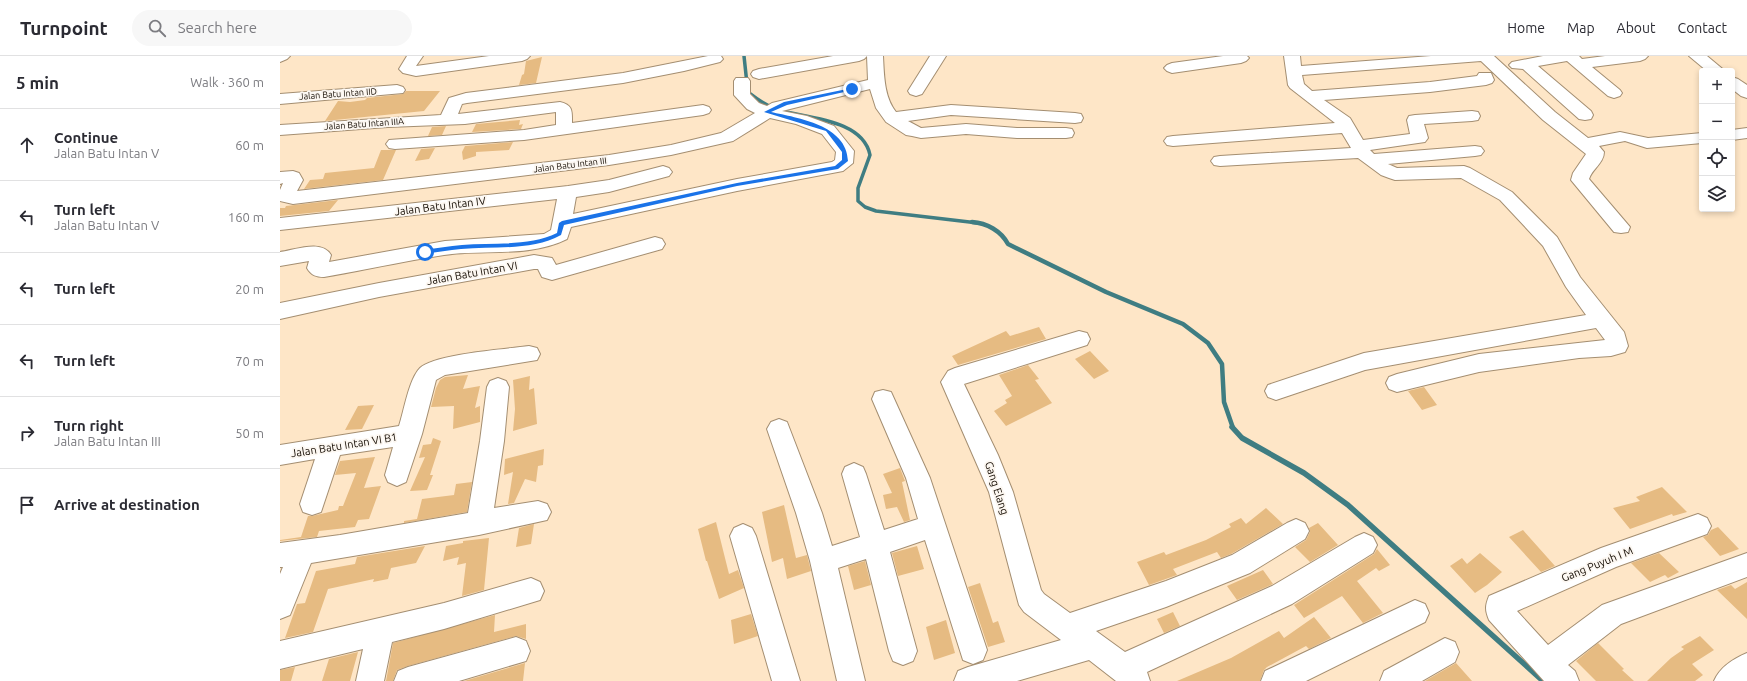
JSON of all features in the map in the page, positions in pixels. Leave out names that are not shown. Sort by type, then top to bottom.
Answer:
[{"type":"street","points":[[415,56],[407,69],[408,70],[416,71],[522,56]]},
{"type":"street","points":[[759,74],[859,56]]},
{"type":"street","points":[[875,56],[876,83],[884,108],[892,118],[912,132],[921,134],[966,129],[1017,133],[1066,133]]},
{"type":"street","points":[[916,91],[938,56]]},
{"type":"street","points":[[1397,383],[1479,363],[1579,350],[1610,348],[1617,346],[1616,338],[1598,317],[1573,282],[1550,242],[1506,196],[1464,172],[1395,174],[1387,171],[1363,152],[1348,127],[1303,92],[1296,84],[1294,79],[1293,63],[1485,56],[1491,72],[1590,148],[1595,157],[1582,173],[1580,180],[1621,227]]},
{"type":"street","points":[[1310,96],[1430,88],[1486,80],[1491,72],[1536,60],[1640,56]]},
{"type":"street","points":[[1697,56],[1714,68]]},
{"type":"street","points":[[448,119],[456,101],[466,98],[605,80],[683,67],[716,59]]},
{"type":"street","points":[[1573,59],[1614,93]]},
{"type":"street","points":[[1536,60],[1585,115]]},
{"type":"street","points":[[1172,68],[1242,61]]},
{"type":"street","points":[[562,223],[737,185],[837,167],[845,161],[845,152],[828,130],[744,100],[740,89],[742,81]]},
{"type":"street","name":"Jalan Batu Intan III","points":[[280,178],[293,177],[294,180],[287,194],[287,198],[293,198],[609,160],[706,143],[726,137],[771,109],[876,83]]},
{"type":"street","points":[[1735,84],[1747,92]]},
{"type":"street","name":"Jalan Batu Intan IID","points":[[280,99],[397,90]]},
{"type":"street","name":"Jalan Batu Intan IIIA","points":[[280,130],[465,119],[560,107],[564,109],[564,129]]},
{"type":"street","points":[[395,144],[457,140],[564,129],[703,110]]},
{"type":"street","points":[[892,118],[951,110],[1075,118]]},
{"type":"street","points":[[1363,152],[1418,138],[1415,120],[1472,116]]},
{"type":"street","points":[[1173,141],[1348,127]]},
{"type":"street","points":[[1735,134],[1747,132]]},
{"type":"street","points":[[1590,148],[1625,138],[1647,143],[1699,138]]},
{"type":"street","points":[[1220,161],[1306,158],[1363,152],[1475,151]]},
{"type":"street","name":"Jalan Batu Intan IV","points":[[280,224],[568,192],[609,186],[663,172]]},
{"type":"street","points":[[280,259],[318,253],[321,255],[317,268],[318,270],[324,270],[445,248],[528,243],[548,240],[560,234],[568,192]]},
{"type":"street","name":"Jalan Batu Intan VI","points":[[280,311],[379,290],[534,262],[545,263],[549,272],[552,274],[655,244]]},
{"type":"street","points":[[1276,391],[1364,362],[1580,324],[1594,321],[1598,317]]},
{"type":"street","name":"Gang Elang","points":[[1079,340],[963,374],[956,377],[952,382],[986,455],[1000,492],[1029,596],[1034,603],[1130,674]]},
{"type":"street","name":"Jalan Batu Intan VI B1","points":[[280,455],[410,434],[423,384],[432,371],[440,367],[528,354]]},
{"type":"street","points":[[479,523],[492,441],[498,387]]},
{"type":"street","points":[[883,399],[918,478],[973,650]]},
{"type":"street","points":[[779,429],[809,513],[823,561],[851,681]]},
{"type":"street","points":[[397,475],[410,434]]},
{"type":"street","points":[[312,504],[331,447]]},
{"type":"street","points":[[854,474],[875,544],[903,651]]},
{"type":"street","points":[[280,606],[291,554],[538,512]]},
{"type":"street","points":[[823,561],[933,526]]},
{"type":"street","name":"Gang Puyuh I M","points":[[1555,672],[1499,611],[1499,605],[1610,557],[1698,526]]},
{"type":"street","points":[[1068,627],[1166,594],[1241,564],[1296,531]]},
{"type":"street","points":[[743,536],[786,681]]},
{"type":"street","points":[[1130,674],[1282,595],[1364,545]]},
{"type":"street","points":[[1555,672],[1612,614],[1747,565]]},
{"type":"street","points":[[280,655],[444,616],[531,591]]},
{"type":"street","points":[[1275,681],[1415,613]]},
{"type":"street","points":[[370,681],[381,630]]},
{"type":"street","points":[[968,681],[1092,645]]},
{"type":"street","points":[[408,681],[516,651]]},
{"type":"street","points":[[1394,681],[1445,652]]},
{"type":"street","points":[[1728,681],[1747,667]]},
{"type":"building","points":[[542,57],[536,83],[519,85],[522,75],[524,74],[526,61]]},
{"type":"building","points":[[406,91],[440,91],[424,111],[325,121],[338,101],[350,102],[365,100],[367,98],[403,94]]},
{"type":"building","points":[[520,120],[519,125],[523,124],[521,129],[472,132],[476,124]]},
{"type":"building","points":[[446,126],[442,135],[428,136],[432,127]]},
{"type":"building","points":[[513,142],[509,150],[476,152],[476,156],[463,160],[462,152],[465,146]]},
{"type":"building","points":[[435,148],[429,159],[415,161],[421,149]]},
{"type":"building","points":[[381,150],[396,150],[383,180],[304,189],[310,180],[323,179],[325,173],[374,168]]},
{"type":"building","points":[[338,200],[329,211],[280,216],[280,208],[285,208],[286,206]]},
{"type":"building","points":[[1039,327],[1046,339],[958,365],[952,356],[1006,331],[1010,336]]},
{"type":"building","points":[[1090,351],[1109,371],[1094,379],[1075,359]]},
{"type":"building","points":[[1028,365],[1039,379],[1035,380],[1052,403],[1006,426],[994,411],[1007,403],[1005,400],[1012,396],[999,375]]},
{"type":"building","points":[[468,375],[463,389],[480,386],[475,408],[480,406],[480,422],[453,429],[454,406],[431,407],[436,388],[440,380],[445,377]]},
{"type":"building","points":[[530,376],[529,390],[534,388],[537,424],[513,431],[515,409],[513,380]]},
{"type":"building","points":[[1424,387],[1437,405],[1422,410],[1408,391]]},
{"type":"building","points":[[374,405],[362,429],[345,430],[358,406]]},
{"type":"building","points":[[433,438],[441,441],[430,475],[433,475],[427,490],[410,491],[425,457],[419,458],[423,445],[431,444]]},
{"type":"building","points":[[544,449],[543,465],[538,466],[536,482],[525,479],[514,503],[508,504],[513,472],[504,475],[505,459]]},
{"type":"building","points":[[375,457],[364,488],[381,486],[369,519],[358,520],[355,527],[319,531],[317,537],[280,541],[301,537],[308,516],[338,510],[339,506],[343,506],[356,473],[335,475],[340,461]]},
{"type":"building","points":[[900,468],[905,481],[902,482],[910,520],[904,522],[897,507],[886,509],[883,495],[892,493],[883,474]]},
{"type":"building","points":[[472,482],[467,512],[404,523],[404,521],[417,519],[422,499],[454,495],[456,484]]},
{"type":"building","points":[[1662,487],[1687,512],[1673,516],[1672,514],[1630,529],[1613,508],[1640,501],[1636,497]]},
{"type":"building","points":[[784,505],[796,558],[807,555],[811,571],[787,579],[783,558],[772,562],[762,512]]},
{"type":"building","points":[[1266,508],[1283,524],[1231,554],[1221,558],[1217,552],[1173,569],[1177,575],[1149,585],[1137,562],[1164,552],[1166,555],[1206,540],[1231,527],[1229,524],[1241,518],[1246,524]]},
{"type":"building","points":[[716,522],[729,574],[738,570],[744,588],[719,599],[706,561],[698,529]]},
{"type":"building","points":[[1318,523],[1338,545],[1310,562],[1295,547],[1306,540],[1310,532],[1309,528]]},
{"type":"building","points":[[534,524],[531,544],[516,547],[519,528]]},
{"type":"building","points":[[1718,527],[1739,549],[1720,556],[1703,537],[1708,535],[1711,530]]},
{"type":"building","points":[[1523,530],[1555,566],[1541,572],[1509,537]]},
{"type":"building","points":[[489,538],[484,590],[462,596],[466,563],[457,565],[459,557],[443,561],[446,546],[463,543],[463,541]]},
{"type":"building","points":[[425,546],[416,563],[391,568],[388,579],[373,582],[374,579],[328,589],[313,632],[285,638],[297,604],[305,603],[316,571],[355,564],[357,557]]},
{"type":"building","points":[[917,546],[924,569],[898,576],[892,553]]},
{"type":"building","points":[[1377,549],[1390,565],[1379,571],[1376,568],[1357,581],[1383,613],[1363,623],[1342,596],[1304,618],[1294,605],[1374,554]]},
{"type":"building","points":[[1480,553],[1502,572],[1475,593],[1450,566],[1462,558],[1467,564]]},
{"type":"building","points":[[1659,553],[1679,572],[1668,578],[1665,575],[1650,582],[1631,563]]},
{"type":"building","points":[[865,561],[871,585],[854,590],[848,566]]},
{"type":"building","points":[[1263,570],[1273,584],[1237,600],[1227,586]]},
{"type":"building","points":[[1747,582],[1747,619],[1717,590],[1731,585],[1735,589]]},
{"type":"building","points":[[980,583],[993,623],[998,621],[1005,642],[988,647],[968,587]]},
{"type":"building","points":[[1173,612],[1180,626],[1164,633],[1157,619]]},
{"type":"building","points":[[751,614],[758,636],[734,644],[731,620]]},
{"type":"building","points":[[495,615],[494,632],[526,624],[526,639],[516,636],[408,666],[397,670],[393,681],[386,681],[393,643]]},
{"type":"building","points":[[1314,617],[1331,638],[1309,649],[1306,646],[1267,667],[1264,670],[1260,681],[1177,681],[1231,658],[1279,631],[1284,638]]},
{"type":"building","points":[[946,620],[955,653],[934,660],[926,627]]},
{"type":"building","points":[[1700,636],[1714,650],[1692,664],[1703,675],[1695,681],[1647,681],[1671,658],[1684,649],[1681,647]]},
{"type":"building","points":[[1598,643],[1634,681],[1596,681],[1576,661]]},
{"type":"building","points":[[358,652],[350,681],[322,681],[329,659]]},
{"type":"building","points":[[525,663],[523,681],[464,681]]},
{"type":"building","points":[[1456,663],[1472,681],[1425,681]]},
{"type":"building","points":[[295,667],[291,681],[280,681],[280,670]]},
{"type":"waterway","points":[[744,56],[747,84]]},
{"type":"waterway","points":[[749,93],[770,107],[832,122],[857,134],[865,143],[870,155],[858,188],[858,201],[865,207],[876,211],[978,223]]},
{"type":"waterway","points":[[972,222],[978,223]]},
{"type":"waterway","points":[[978,223],[993,228],[1002,235],[1008,244],[1106,292],[1183,324],[1208,343],[1222,364],[1224,402],[1233,428]]},
{"type":"waterway","points":[[1232,427],[1242,438],[1304,473],[1348,505],[1543,681]]},
{"type":"route","points":[[425,252],[445,248],[528,243],[548,240],[560,234],[562,223],[737,185],[841,166],[845,161],[845,152],[840,144],[831,136],[828,130],[814,127],[801,120],[767,112],[785,103],[826,96],[852,89]]}]
